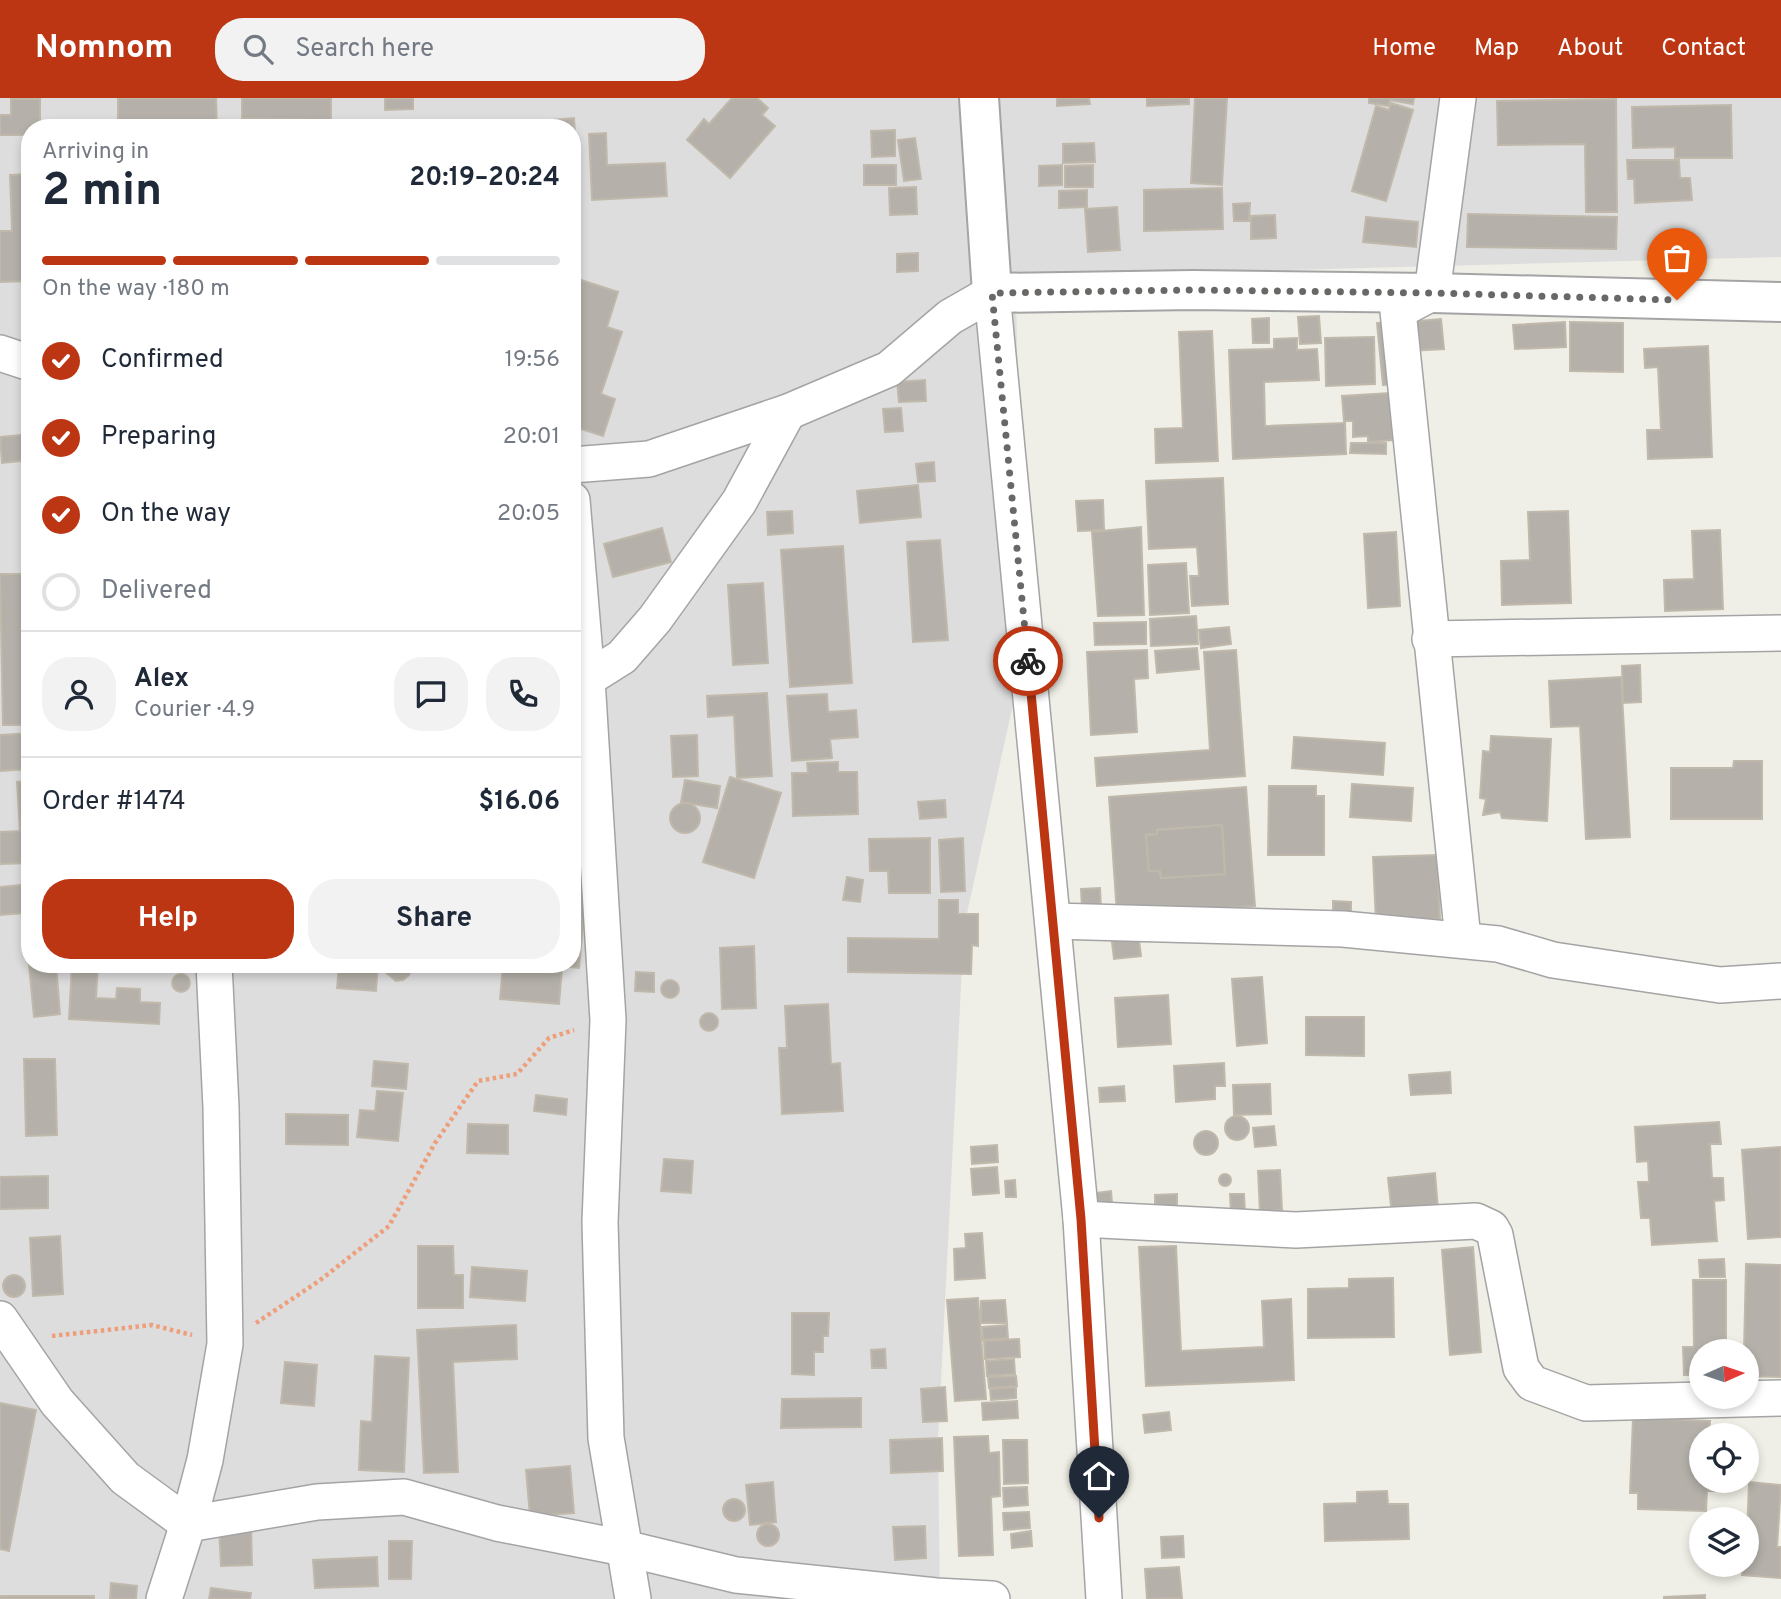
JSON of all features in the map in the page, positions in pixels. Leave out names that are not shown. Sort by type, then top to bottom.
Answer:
[{"type":"street","points":[[979,98],[992,293],[1081,1219],[1104,1599]]},
{"type":"street","points":[[1432,293],[1458,98]]},
{"type":"street","points":[[581,463],[649,459],[788,412],[889,369],[950,317],[992,293],[1192,290],[1781,302]]},
{"type":"street","points":[[1432,293],[1398,312],[1463,939]]},
{"type":"street","points":[[0,353],[21,360]]},
{"type":"street","points":[[587,679],[622,657],[655,619],[739,502],[788,412]]},
{"type":"street","points":[[581,607],[608,1020],[600,1222],[606,1438],[632,1599]]},
{"type":"street","points":[[1430,639],[1781,633]]},
{"type":"street","points":[[1053,921],[1343,929],[1498,944],[1553,960],[1720,985],[1781,981]]},
{"type":"street","points":[[164,1599],[205,1460],[225,1344],[221,1107],[214,973]]},
{"type":"street","points":[[1081,1219],[1296,1230],[1476,1221],[1491,1228],[1495,1235],[1521,1368],[1532,1383],[1586,1403],[1781,1398]]},
{"type":"street","points":[[7,1330],[57,1402],[125,1478],[188,1524],[317,1502],[404,1497],[497,1523],[624,1548],[736,1575],[936,1596],[992,1599]]},
{"type":"path","points":[[7,1330],[152,1325],[225,1344],[319,1281],[389,1226],[435,1143],[478,1081],[517,1074],[549,1038],[608,1020]]},
{"type":"shaded area","points":[[0,98],[1781,98],[1781,257],[1058,276],[1016,289],[1023,659],[964,927],[938,1441],[940,1599],[0,1599]]},
{"type":"building","points":[[118,98],[216,98],[217,119],[118,119]]},
{"type":"building","points":[[242,98],[331,98],[331,119],[242,118]]},
{"type":"building","points":[[385,98],[413,98],[413,109],[385,110]]},
{"type":"building","points":[[732,98],[757,98],[768,108],[762,115],[775,126],[730,178],[687,140],[704,119],[709,124]]},
{"type":"building","points":[[1057,98],[1089,98],[1090,104],[1057,106]]},
{"type":"building","points":[[1147,98],[1189,98],[1189,104],[1147,106]]},
{"type":"building","points":[[1195,98],[1227,98],[1222,185],[1191,183]]},
{"type":"building","points":[[1369,98],[1414,98],[1413,104],[1390,100],[1389,106],[1369,103]]},
{"type":"building","points":[[11,99],[40,99],[40,119],[21,119],[21,135],[0,135],[0,115],[11,115]]},
{"type":"building","points":[[1616,99],[1617,212],[1586,212],[1585,144],[1498,145],[1497,101]]},
{"type":"building","points":[[1391,103],[1413,110],[1386,201],[1352,191],[1376,106],[1389,110]]},
{"type":"building","points":[[1731,105],[1732,158],[1675,158],[1675,147],[1633,148],[1632,107]]},
{"type":"building","points":[[895,130],[895,156],[872,157],[871,131]]},
{"type":"building","points":[[606,133],[607,165],[665,163],[667,196],[592,200],[589,134]]},
{"type":"building","points":[[915,138],[921,179],[904,181],[898,140]]},
{"type":"building","points":[[1094,143],[1095,162],[1063,163],[1063,144]]},
{"type":"building","points":[[1627,160],[1679,160],[1680,178],[1690,178],[1692,200],[1635,203],[1634,179],[1628,179]]},
{"type":"building","points":[[864,165],[896,165],[896,185],[864,185]]},
{"type":"building","points":[[1062,165],[1062,185],[1039,186],[1039,166]]},
{"type":"building","points":[[1093,165],[1093,187],[1065,187],[1065,166]]},
{"type":"building","points":[[21,174],[21,281],[0,282],[0,231],[12,231],[10,175]]},
{"type":"building","points":[[916,187],[917,214],[890,215],[889,188]]},
{"type":"building","points":[[1222,188],[1223,229],[1144,231],[1144,190]]},
{"type":"building","points":[[1087,190],[1087,207],[1059,208],[1059,191]]},
{"type":"building","points":[[1250,203],[1249,221],[1234,221],[1233,204]]},
{"type":"building","points":[[1117,207],[1120,250],[1088,252],[1085,209]]},
{"type":"building","points":[[1468,214],[1617,217],[1616,249],[1467,247]]},
{"type":"building","points":[[1275,215],[1276,238],[1251,239],[1251,216]]},
{"type":"building","points":[[1366,217],[1418,222],[1416,247],[1363,242]]},
{"type":"building","points":[[1686,232],[1688,253],[1664,255],[1663,233]]},
{"type":"building","points":[[918,253],[918,271],[897,272],[897,254]]},
{"type":"building","points":[[581,280],[618,292],[607,327],[622,332],[601,394],[615,399],[603,436],[581,429]]},
{"type":"building","points":[[1319,316],[1321,343],[1300,344],[1298,317]]},
{"type":"building","points":[[1269,318],[1269,343],[1253,343],[1252,319]]},
{"type":"building","points":[[1441,319],[1444,349],[1409,351],[1407,322]]},
{"type":"building","points":[[1392,321],[1398,383],[1383,385],[1377,323]]},
{"type":"building","points":[[1565,322],[1566,347],[1515,349],[1513,325]]},
{"type":"building","points":[[1570,322],[1623,323],[1623,372],[1570,371]]},
{"type":"building","points":[[1212,331],[1218,461],[1156,463],[1155,429],[1183,428],[1179,332]]},
{"type":"building","points":[[1374,337],[1375,384],[1326,386],[1325,338]]},
{"type":"building","points":[[1297,338],[1297,350],[1317,349],[1319,380],[1264,382],[1265,426],[1345,423],[1346,454],[1233,459],[1229,350],[1274,349],[1274,339]]},
{"type":"building","points":[[1708,346],[1712,457],[1648,459],[1647,430],[1661,430],[1658,367],[1645,368],[1644,349]]},
{"type":"building","points":[[925,380],[926,401],[899,402],[897,382]]},
{"type":"building","points":[[1390,393],[1393,440],[1368,442],[1368,436],[1353,437],[1353,421],[1344,421],[1342,396]]},
{"type":"building","points":[[901,408],[903,431],[885,432],[883,409]]},
{"type":"building","points":[[21,435],[21,461],[2,463],[0,437]]},
{"type":"building","points":[[1351,443],[1386,443],[1386,454],[1350,453]]},
{"type":"building","points":[[934,462],[935,481],[918,482],[916,464]]},
{"type":"building","points":[[1223,478],[1228,604],[1192,606],[1190,576],[1199,576],[1197,547],[1149,549],[1146,481]]},
{"type":"building","points":[[918,485],[921,517],[860,523],[857,491]]},
{"type":"building","points":[[1103,500],[1104,530],[1078,531],[1076,501]]},
{"type":"building","points":[[792,511],[793,533],[768,535],[767,512]]},
{"type":"building","points":[[1568,511],[1571,603],[1502,605],[1501,561],[1530,560],[1528,512]]},
{"type":"building","points":[[1141,527],[1144,615],[1098,616],[1092,532]]},
{"type":"building","points":[[662,528],[671,562],[613,577],[604,544]]},
{"type":"building","points":[[1720,530],[1723,609],[1665,611],[1664,580],[1694,579],[1692,531]]},
{"type":"building","points":[[1396,532],[1400,606],[1368,608],[1364,534]]},
{"type":"building","points":[[940,540],[948,640],[913,642],[907,542]]},
{"type":"building","points":[[843,546],[852,683],[790,687],[781,550]]},
{"type":"building","points":[[1186,563],[1189,613],[1150,615],[1148,565]]},
{"type":"building","points":[[0,574],[21,574],[21,725],[3,725]]},
{"type":"building","points":[[763,583],[768,663],[733,665],[728,585]]},
{"type":"building","points":[[1196,616],[1198,644],[1151,646],[1150,619]]},
{"type":"building","points":[[1146,622],[1146,644],[1095,645],[1094,623]]},
{"type":"building","points":[[1229,627],[1231,644],[1201,648],[1199,630]]},
{"type":"building","points":[[1197,648],[1199,669],[1157,673],[1155,651]]},
{"type":"building","points":[[1147,650],[1148,678],[1134,679],[1137,732],[1091,735],[1087,652]]},
{"type":"building","points":[[1236,650],[1245,776],[1097,786],[1095,758],[1210,750],[1204,652]]},
{"type":"building","points":[[1640,665],[1641,702],[1623,703],[1622,666]]},
{"type":"building","points":[[1621,677],[1630,837],[1586,839],[1580,726],[1551,727],[1549,681]]},
{"type":"building","points":[[767,693],[772,776],[737,778],[734,715],[708,717],[707,696]]},
{"type":"building","points":[[827,694],[828,712],[856,710],[858,737],[830,739],[832,758],[792,761],[787,696]]},
{"type":"building","points":[[21,734],[21,770],[0,771],[0,735]]},
{"type":"building","points":[[697,735],[698,776],[673,777],[671,736]]},
{"type":"building","points":[[1491,736],[1551,739],[1547,821],[1502,818],[1500,812],[1483,815],[1486,799],[1480,798],[1483,751],[1490,752]]},
{"type":"building","points":[[1294,737],[1385,743],[1383,775],[1292,768]]},
{"type":"building","points":[[1734,761],[1762,761],[1762,819],[1671,819],[1671,768],[1733,768]]},
{"type":"building","points":[[838,762],[838,772],[857,772],[858,814],[793,816],[792,773],[808,773],[807,763]]},
{"type":"building","points":[[730,777],[781,793],[754,878],[703,862]]},
{"type":"building","points":[[685,780],[720,786],[717,808],[681,802]]},
{"type":"building","points":[[17,782],[21,782],[21,863],[0,864],[0,832],[20,831]]},
{"type":"building","points":[[1352,784],[1413,788],[1411,821],[1350,817]]},
{"type":"building","points":[[1269,786],[1316,786],[1316,796],[1324,796],[1324,855],[1268,855]]},
{"type":"building","points":[[1246,787],[1255,906],[1117,915],[1109,797]],"holes":[[[1222,825],[1225,874],[1161,878],[1160,871],[1149,871],[1146,835],[1157,834],[1157,830]]]},
{"type":"building","points":[[945,800],[946,817],[920,819],[918,802]]},
{"type":"building","points":[[685,803],[696,807],[700,818],[696,829],[685,833],[674,829],[670,818],[674,807]]},
{"type":"building","points":[[581,823],[592,824],[581,946]]},
{"type":"building","points":[[1222,825],[1225,874],[1161,878],[1160,871],[1149,871],[1146,835],[1157,834],[1157,830]]},
{"type":"building","points":[[930,838],[930,893],[889,893],[888,871],[870,871],[869,839]]},
{"type":"building","points":[[963,838],[965,891],[941,892],[939,840]]},
{"type":"building","points":[[1437,855],[1440,919],[1376,922],[1373,857]]},
{"type":"building","points":[[847,877],[863,880],[860,902],[843,900]]},
{"type":"building","points":[[21,885],[21,913],[0,915],[0,887]]},
{"type":"building","points":[[1100,888],[1101,908],[1082,909],[1081,889]]},
{"type":"building","points":[[939,900],[958,900],[958,914],[978,914],[978,946],[972,945],[971,974],[848,972],[848,938],[939,939]]},
{"type":"building","points":[[1333,901],[1351,902],[1351,917],[1333,917]]},
{"type":"building","points":[[1138,932],[1141,956],[1114,959],[1111,934]]},
{"type":"building","points":[[754,946],[756,1008],[722,1009],[720,948]]},
{"type":"building","points":[[636,972],[654,973],[654,992],[635,991]]},
{"type":"building","points":[[30,973],[57,973],[60,1014],[34,1017]]},
{"type":"building","points":[[72,973],[98,973],[96,998],[116,999],[117,988],[140,989],[140,1002],[160,1003],[159,1024],[69,1019]]},
{"type":"building","points":[[338,973],[377,973],[376,991],[337,988]]},
{"type":"building","points":[[386,973],[410,973],[403,980],[396,981]]},
{"type":"building","points":[[502,973],[562,973],[559,1004],[500,999]]},
{"type":"building","points":[[177,974],[185,974],[190,983],[188,990],[177,992],[172,987],[172,979]]},
{"type":"building","points":[[1262,977],[1267,1043],[1237,1046],[1232,979]]},
{"type":"building","points":[[666,980],[674,980],[679,989],[677,996],[666,998],[661,993],[661,985]]},
{"type":"building","points":[[1168,995],[1171,1044],[1118,1047],[1115,998]]},
{"type":"building","points":[[828,1004],[831,1064],[840,1063],[843,1111],[782,1114],[779,1048],[787,1048],[785,1006]]},
{"type":"building","points":[[709,1013],[717,1018],[718,1022],[713,1030],[709,1031],[701,1026],[700,1022],[705,1014]]},
{"type":"building","points":[[1306,1017],[1364,1017],[1364,1056],[1306,1055]]},
{"type":"building","points":[[24,1059],[55,1059],[57,1135],[26,1136]]},
{"type":"building","points":[[374,1061],[408,1064],[406,1089],[372,1086]]},
{"type":"building","points":[[1224,1063],[1225,1086],[1215,1086],[1215,1099],[1176,1102],[1174,1066]]},
{"type":"building","points":[[1450,1072],[1451,1093],[1411,1095],[1409,1075]]},
{"type":"building","points":[[1270,1084],[1271,1114],[1234,1115],[1233,1085]]},
{"type":"building","points":[[1124,1086],[1125,1101],[1100,1102],[1099,1088]]},
{"type":"building","points":[[377,1091],[403,1093],[398,1141],[357,1137],[360,1110],[375,1111]]},
{"type":"building","points":[[536,1095],[567,1099],[566,1115],[534,1111]]},
{"type":"building","points":[[286,1114],[348,1115],[348,1145],[286,1144]]},
{"type":"building","points":[[1237,1116],[1246,1119],[1249,1128],[1246,1137],[1237,1140],[1228,1137],[1225,1128],[1228,1119]]},
{"type":"building","points":[[1719,1122],[1721,1144],[1710,1144],[1712,1178],[1723,1178],[1724,1200],[1714,1201],[1717,1241],[1652,1245],[1650,1218],[1641,1218],[1638,1182],[1649,1182],[1648,1161],[1637,1162],[1635,1127]]},
{"type":"building","points":[[468,1124],[508,1125],[508,1154],[467,1153]]},
{"type":"building","points":[[1274,1126],[1276,1145],[1255,1147],[1253,1128]]},
{"type":"building","points":[[1206,1131],[1215,1134],[1218,1143],[1215,1152],[1206,1155],[1197,1152],[1194,1143],[1197,1134]]},
{"type":"building","points":[[997,1145],[998,1162],[972,1164],[971,1147]]},
{"type":"building","points":[[1781,1147],[1781,1237],[1748,1239],[1742,1150]]},
{"type":"building","points":[[664,1159],[693,1161],[691,1193],[661,1191]]},
{"type":"building","points":[[997,1167],[999,1193],[973,1195],[971,1169]]},
{"type":"building","points":[[1280,1170],[1282,1210],[1260,1212],[1258,1171]]},
{"type":"building","points":[[1435,1173],[1438,1210],[1392,1215],[1388,1178]]},
{"type":"building","points":[[1225,1174],[1231,1180],[1225,1186],[1219,1180]]},
{"type":"building","points":[[48,1176],[48,1208],[0,1209],[0,1177]]},
{"type":"building","points":[[1015,1180],[1016,1197],[1006,1197],[1005,1181]]},
{"type":"building","points":[[1111,1191],[1112,1203],[1096,1204],[1095,1193]]},
{"type":"building","points":[[1177,1194],[1177,1215],[1155,1216],[1155,1195]]},
{"type":"building","points":[[1230,1194],[1244,1194],[1245,1213],[1231,1214]]},
{"type":"building","points":[[982,1233],[985,1278],[955,1280],[954,1249],[966,1248],[965,1234]]},
{"type":"building","points":[[60,1236],[63,1294],[33,1296],[30,1238]]},
{"type":"building","points":[[418,1246],[453,1246],[454,1275],[463,1275],[463,1308],[418,1308]]},
{"type":"building","points":[[1176,1246],[1181,1351],[1264,1347],[1262,1301],[1291,1299],[1294,1380],[1146,1386],[1139,1247]]},
{"type":"building","points":[[1473,1247],[1481,1352],[1450,1355],[1442,1250]]},
{"type":"building","points":[[1724,1259],[1725,1277],[1700,1277],[1699,1260]]},
{"type":"building","points":[[1746,1264],[1781,1265],[1781,1377],[1759,1376],[1759,1339],[1744,1339]]},
{"type":"building","points":[[472,1267],[527,1271],[525,1301],[470,1297]]},
{"type":"building","points":[[14,1275],[22,1278],[25,1286],[22,1294],[14,1297],[6,1294],[3,1286],[6,1278]]},
{"type":"building","points":[[1393,1278],[1394,1337],[1308,1338],[1308,1289],[1349,1288],[1349,1279]]},
{"type":"building","points":[[1693,1280],[1726,1280],[1726,1339],[1694,1339]]},
{"type":"building","points":[[978,1298],[986,1399],[955,1401],[947,1300]]},
{"type":"building","points":[[1005,1300],[1007,1323],[981,1323],[981,1301]]},
{"type":"building","points":[[792,1313],[829,1313],[828,1336],[823,1336],[823,1352],[814,1352],[814,1375],[792,1374]]},
{"type":"building","points":[[516,1325],[517,1359],[453,1362],[458,1472],[424,1473],[417,1330]]},
{"type":"building","points":[[1007,1325],[1008,1338],[983,1340],[982,1327]]},
{"type":"building","points":[[1019,1339],[1020,1357],[985,1359],[984,1341]]},
{"type":"building","points":[[1683,1347],[1689,1347],[1689,1375],[1684,1375]]},
{"type":"building","points":[[885,1349],[886,1368],[872,1368],[871,1350]]},
{"type":"building","points":[[375,1356],[409,1358],[404,1472],[359,1470],[361,1421],[372,1422]]},
{"type":"building","points":[[1014,1359],[1015,1374],[987,1376],[986,1361]]},
{"type":"building","points":[[285,1362],[317,1365],[314,1406],[281,1403]]},
{"type":"building","points":[[1016,1376],[1017,1386],[989,1388],[988,1377]]},
{"type":"building","points":[[945,1387],[947,1421],[923,1422],[921,1389]]},
{"type":"building","points":[[1016,1387],[1016,1398],[991,1400],[990,1389]]},
{"type":"building","points":[[861,1398],[861,1427],[781,1428],[782,1399]]},
{"type":"building","points":[[1017,1401],[1018,1418],[983,1420],[982,1403]]},
{"type":"building","points":[[0,1403],[36,1410],[9,1551],[0,1549]]},
{"type":"building","points":[[1169,1412],[1171,1430],[1145,1433],[1143,1415]]},
{"type":"building","points":[[1633,1418],[1710,1421],[1689,1423],[1689,1493],[1707,1493],[1706,1507],[1689,1507],[1689,1510],[1638,1509],[1638,1493],[1630,1493]]},
{"type":"building","points":[[988,1436],[989,1453],[999,1452],[1000,1496],[991,1497],[993,1555],[959,1556],[954,1437]]},
{"type":"building","points":[[942,1438],[943,1471],[891,1473],[890,1440]]},
{"type":"building","points":[[1003,1440],[1027,1440],[1028,1483],[1004,1484]]},
{"type":"building","points":[[570,1466],[574,1513],[530,1516],[526,1470]]},
{"type":"building","points":[[773,1482],[776,1522],[750,1525],[746,1485]]},
{"type":"building","points":[[1759,1483],[1781,1485],[1777,1547],[1781,1547],[1781,1578],[1759,1576],[1759,1507],[1748,1507],[1749,1493],[1759,1493]]},
{"type":"building","points":[[1027,1487],[1028,1505],[1004,1507],[1003,1488]]},
{"type":"building","points":[[1387,1491],[1388,1504],[1408,1504],[1409,1539],[1325,1541],[1324,1504],[1357,1503],[1357,1492]]},
{"type":"building","points":[[734,1499],[742,1502],[745,1510],[742,1518],[734,1521],[726,1518],[723,1510],[726,1502]]},
{"type":"building","points":[[1029,1512],[1030,1528],[1004,1530],[1003,1513]]},
{"type":"building","points":[[768,1524],[776,1527],[779,1535],[776,1543],[768,1546],[760,1543],[757,1535],[760,1527]]},
{"type":"building","points":[[251,1526],[252,1565],[221,1566],[219,1527]]},
{"type":"building","points":[[925,1526],[926,1558],[895,1560],[893,1527]]},
{"type":"building","points":[[1031,1531],[1032,1546],[1012,1548],[1011,1534]]},
{"type":"building","points":[[1183,1536],[1184,1557],[1162,1558],[1161,1537]]},
{"type":"building","points":[[389,1541],[412,1541],[411,1579],[389,1579]]},
{"type":"building","points":[[377,1557],[378,1586],[315,1588],[313,1560]]},
{"type":"building","points":[[1179,1567],[1182,1598],[1147,1599],[1145,1569]]},
{"type":"building","points":[[111,1583],[137,1586],[136,1599],[110,1599]]},
{"type":"building","points":[[211,1588],[251,1593],[250,1599],[209,1599]]},
{"type":"building","points":[[1705,1595],[1705,1599],[1664,1599],[1664,1597]]},
{"type":"building","points":[[0,1596],[94,1596],[94,1599],[0,1599]]},
{"type":"way so far","points":[[1028,661],[992,293],[1192,290],[1677,300]]},
{"type":"route","points":[[1028,661],[1081,1219],[1099,1518]]}]
